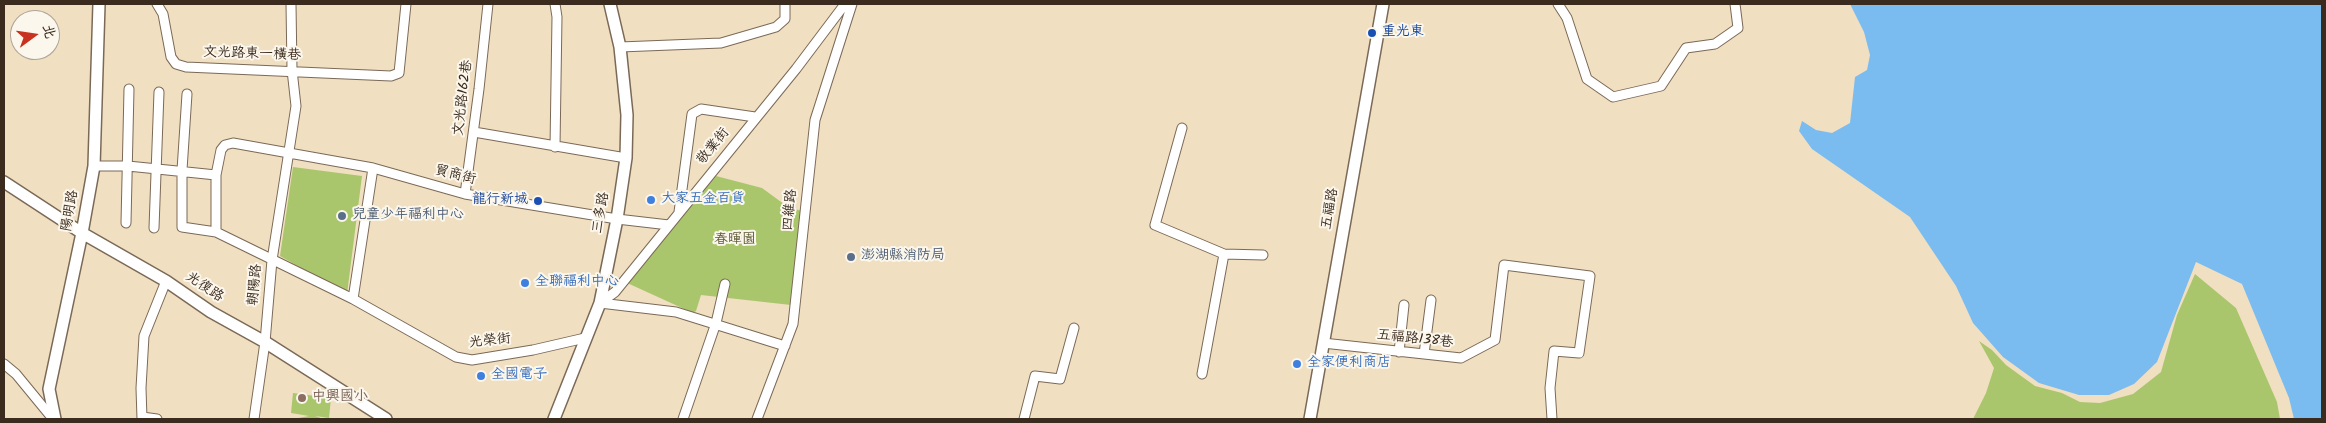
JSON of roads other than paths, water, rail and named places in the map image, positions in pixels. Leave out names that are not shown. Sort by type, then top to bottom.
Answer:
[{"type":"street","name":"陽明路","points":[[54,419],[49,389],[94,166],[99,4]]},
{"type":"street","name":"文光路東一橫巷","points":[[157,4],[163,14],[171,57],[176,64],[391,76],[400,73],[406,4]]},
{"type":"street","points":[[288,154],[296,106],[292,70],[291,4]]},
{"type":"street","name":"文光路162巷","points":[[464,194],[474,132],[488,4]]},
{"type":"street","points":[[555,4],[557,17],[555,146]]},
{"type":"street","name":"三多路","points":[[554,419],[600,303],[617,219],[626,158],[627,115],[620,47],[610,4]]},
{"type":"street","points":[[620,47],[721,43],[776,27],[785,19],[785,4]]},
{"type":"street","name":"敬業街","points":[[600,303],[615,292],[845,4]]},
{"type":"street","name":"四維路","points":[[757,419],[793,324],[815,120],[852,4]]},
{"type":"street","name":"五福路","points":[[1310,419],[1383,4]]},
{"type":"street","points":[[1558,4],[1567,18],[1587,79],[1613,97],[1661,86],[1686,48],[1715,44],[1738,28],[1735,4]]},
{"type":"street","points":[[126,223],[129,88]]},
{"type":"street","points":[[154,228],[158,92]]},
{"type":"street","points":[[182,170],[187,94]]},
{"type":"street","points":[[679,212],[692,114],[701,108],[755,117]]},
{"type":"street","points":[[1182,128],[1155,225],[1224,254],[1263,255]]},
{"type":"street","points":[[474,132],[626,158]]},
{"type":"street","name":"貿商街","points":[[216,175],[220,150],[225,145],[233,143],[373,168],[464,194],[617,219],[669,225]]},
{"type":"street","name":"朝陽路","points":[[254,419],[265,342],[272,260],[288,154]]},
{"type":"street","points":[[94,166],[128,166],[182,170],[216,175],[216,232]]},
{"type":"street","points":[[353,299],[373,168]]},
{"type":"street","name":"光榮街","points":[[182,170],[182,227],[216,232],[353,299],[456,357],[472,360],[533,350],[585,338]]},
{"type":"street","name":"光復路","points":[[4,182],[82,233],[166,281],[211,312],[265,342],[386,419]]},
{"type":"street","points":[[1202,374],[1224,254]]},
{"type":"street","name":"五福路138巷","points":[[1323,344],[1461,358],[1495,340],[1504,265],[1590,276],[1579,353],[1554,351],[1550,388],[1552,419]]},
{"type":"street","points":[[157,419],[142,418],[141,388],[144,336],[166,281]]},
{"type":"street","points":[[684,419],[716,323],[725,284]]},
{"type":"street","points":[[1424,354],[1431,300]]},
{"type":"street","points":[[600,303],[676,312],[785,346]]},
{"type":"street","points":[[1399,352],[1404,304]]},
{"type":"street","points":[[1024,419],[1035,376],[1060,379],[1074,328]]},
{"type":"street","points":[[4,364],[16,374],[54,419]]},
{"type":"water","points":[[1850,4],[2322,4],[2322,419],[2294,419],[2289,398],[2242,284],[2196,262],[2157,362],[2134,384],[2109,395],[2079,395],[2039,383],[2003,357],[1973,323],[1956,286],[1910,217],[1812,149],[1799,131],[1802,121],[1816,130],[1832,133],[1850,123],[1855,77],[1867,70],[1870,55],[1864,32]]},
{"type":"place","name":"重光東","points":[[1372,33]]},
{"type":"place","name":"大家五金百貨","points":[[651,200]]},
{"type":"place","name":"龍行新城","points":[[538,201]]},
{"type":"place","name":"兒童少年福利中心","points":[[342,216]]},
{"type":"place","name":"澎湖縣消防局","points":[[851,257]]},
{"type":"place","name":"全聯福利中心","points":[[525,283]]},
{"type":"place","name":"全家便利商店","points":[[1297,364]]},
{"type":"place","name":"全國電子","points":[[481,376]]},
{"type":"place","name":"中興國小","points":[[302,398]]},
{"type":"park label","name":"春暉園","points":[[735,241]]}]
